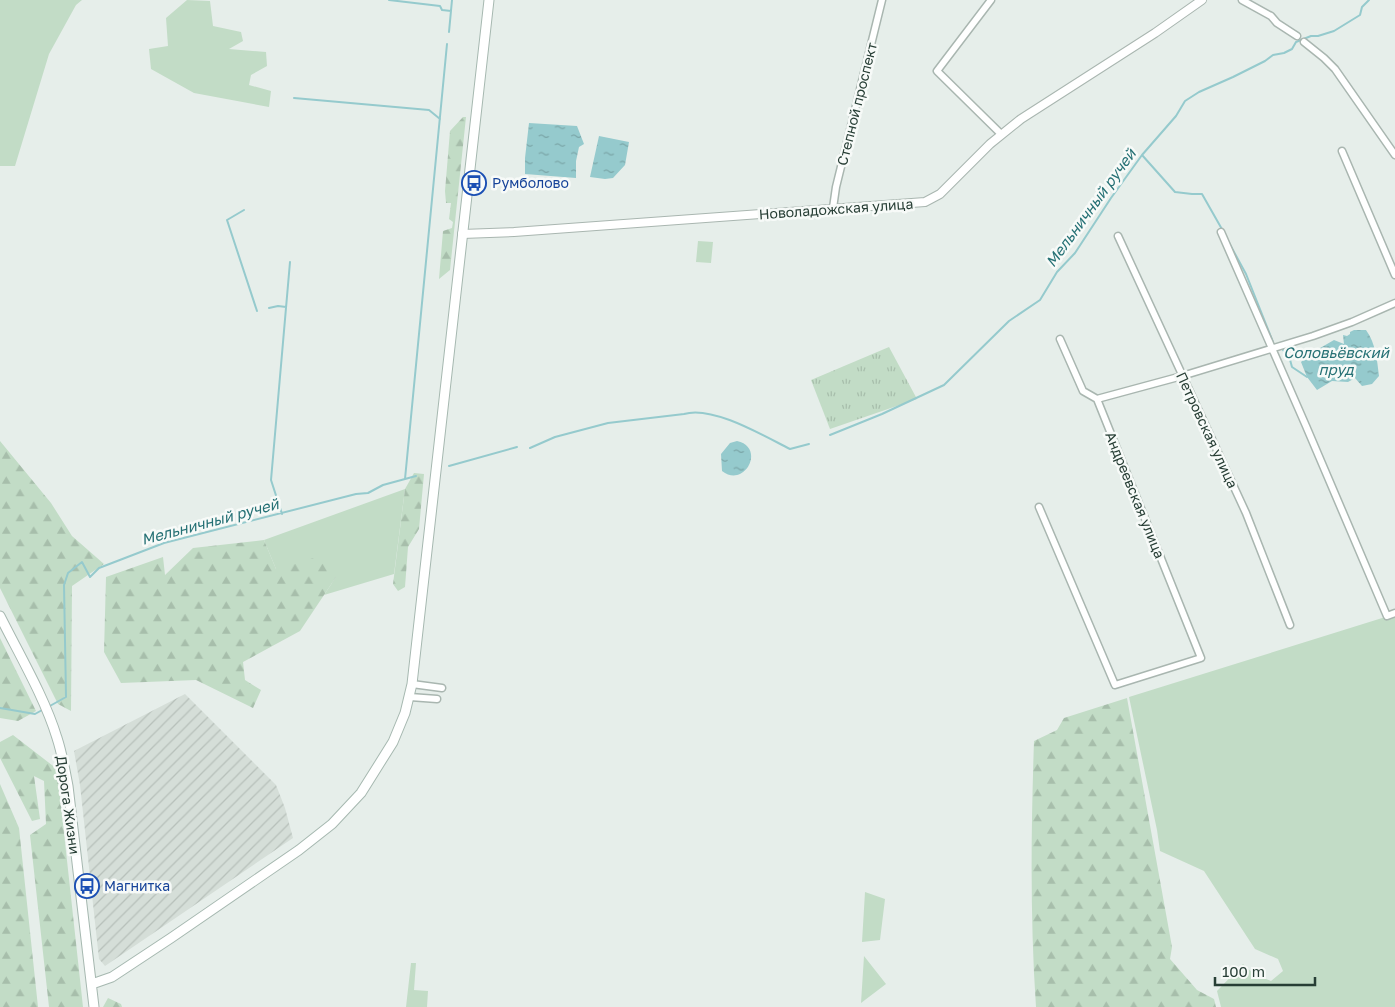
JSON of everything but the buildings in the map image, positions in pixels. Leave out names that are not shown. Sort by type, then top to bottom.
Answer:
[{"type":"main road","points":[[92,984],[112,977],[171,938],[300,850],[332,824],[361,793],[377,770],[393,742],[405,713],[412,684],[489,0]]},
{"type":"main road","name":"Дорога Жизни","points":[[0,616],[48,712],[57,737],[68,786],[94,1007]]},
{"type":"street","name":"Степной проспект","points":[[833,208],[836,186],[882,0]]},
{"type":"street","points":[[991,0],[937,71],[1001,134]]},
{"type":"street","name":"Новоладожская улица","points":[[462,234],[523,232],[916,203],[933,199],[973,159],[1021,119],[1155,33],[1202,0]]},
{"type":"street","points":[[1242,0],[1262,10],[1297,36]]},
{"type":"street","points":[[1304,42],[1330,64],[1395,155]]},
{"type":"street","points":[[1342,151],[1395,275]]},
{"type":"street","points":[[1221,232],[1387,616],[1395,613]]},
{"type":"street","name":"Петровская улица","points":[[1118,236],[1246,513],[1290,625]]},
{"type":"street","points":[[1097,399],[1182,376],[1313,336],[1352,322],[1395,303]]},
{"type":"street","name":"Андреевская улица","points":[[1039,506],[1115,685],[1201,658],[1097,399],[1083,391],[1060,340]]},
{"type":"street","points":[[412,684],[442,688]]},
{"type":"street","points":[[410,697],[437,699]]},
{"type":"shaded area","points":[[185,694],[276,785],[285,808],[293,838],[105,966],[99,959],[80,785],[74,751]]},
{"type":"green space","points":[[0,0],[82,0],[76,5],[49,54],[15,166],[0,166]]},
{"type":"green space","points":[[187,0],[210,1],[213,26],[241,32],[243,41],[229,49],[266,52],[267,66],[251,75],[249,85],[271,91],[269,107],[194,93],[151,69],[149,49],[168,46],[166,18]]},
{"type":"green space","points":[[463,117],[466,117],[450,270],[439,279],[443,231],[452,228],[453,222],[449,219],[451,203],[446,203],[445,191],[450,131]]},
{"type":"green space","points":[[698,241],[713,242],[711,263],[696,262]]},
{"type":"green space","points":[[889,347],[917,399],[830,429],[811,380]]},
{"type":"green space","points":[[0,441],[51,503],[72,536],[104,564],[72,586],[71,711],[58,704],[0,588]]},
{"type":"green space","points":[[414,473],[424,474],[419,529],[408,547],[405,587],[398,591],[393,584],[405,489]]},
{"type":"green space","points":[[405,489],[394,574],[324,595],[336,577],[276,569],[264,540]]},
{"type":"green space","points":[[264,540],[276,569],[324,555],[336,577],[300,631],[243,662],[245,680],[261,690],[253,708],[196,680],[121,683],[104,652],[106,577],[163,557],[165,575],[193,548]]},
{"type":"green space","points":[[1395,614],[1395,1007],[1221,1007],[1217,991],[1243,964],[1254,974],[1271,981],[1283,971],[1278,959],[1255,949],[1204,871],[1160,851],[1129,697]]},
{"type":"green space","points":[[0,638],[36,711],[18,721],[0,718]]},
{"type":"green space","points":[[1127,698],[1172,947],[1170,959],[1197,990],[1214,999],[1216,1007],[1036,1007],[1032,874],[1034,741],[1057,730],[1064,718]]},
{"type":"green space","points":[[13,735],[57,769],[83,1007],[49,1007],[30,835],[46,824],[44,781],[34,776],[40,819],[32,821],[0,758],[0,742]]},
{"type":"green space","points":[[0,784],[19,828],[38,1007],[0,1007]]},
{"type":"green space","points":[[865,892],[885,899],[880,940],[862,942]]},
{"type":"green space","points":[[864,956],[886,984],[861,1003]]},
{"type":"green space","points":[[411,963],[416,963],[414,990],[428,991],[427,1007],[406,1007]]},
{"type":"green space","points":[[108,998],[121,1004],[122,1007],[103,1007]]},
{"type":"water","points":[[529,123],[577,126],[584,144],[579,147],[576,161],[576,178],[525,174]]},
{"type":"water","points":[[599,136],[629,142],[625,165],[613,178],[590,177]]},
{"type":"water","name":"Соловьёвский пруд","points":[[1354,330],[1366,330],[1369,335],[1376,352],[1379,376],[1372,384],[1362,386],[1355,378],[1348,382],[1332,381],[1317,390],[1307,377],[1301,362],[1308,355],[1334,340],[1344,344],[1343,335],[1347,336]]},
{"type":"water","points":[[737,441],[746,445],[750,451],[751,458],[749,465],[744,471],[738,475],[730,475],[722,471],[721,454],[730,443]]},
{"type":"waterway","points":[[389,0],[440,6],[442,10],[451,11]]},
{"type":"waterway","points":[[449,32],[452,0]]},
{"type":"waterway","name":"Мельничный ручей","points":[[830,435],[882,414],[944,385],[1009,321],[1040,300],[1057,272],[1075,253],[1142,155],[1176,116],[1185,101],[1199,92],[1265,61],[1273,55],[1292,49],[1296,42],[1311,36],[1334,31],[1360,15],[1362,7],[1369,0]]},
{"type":"waterway","points":[[405,479],[447,44]]},
{"type":"waterway","points":[[294,98],[429,110],[440,119]]},
{"type":"waterway","points":[[1142,155],[1175,192],[1202,194],[1223,231]]},
{"type":"waterway","points":[[244,210],[227,220],[257,311]]},
{"type":"waterway","points":[[1228,241],[1246,274],[1273,342]]},
{"type":"waterway","points":[[282,514],[271,480],[290,262]]},
{"type":"waterway","points":[[269,308],[286,307]]},
{"type":"waterway","points":[[1283,350],[1289,356],[1292,367],[1307,377]]},
{"type":"waterway","name":"Мельничный ручей","points":[[530,448],[555,437],[608,423],[696,412],[738,423],[790,449],[809,444]]},
{"type":"waterway","name":"Мельничный ручей","points":[[449,466],[517,447]]},
{"type":"waterway","name":"Мельничный ручей","points":[[48,707],[66,697],[64,585],[68,573],[82,562],[90,577],[99,568],[164,543],[356,494],[368,493],[383,485],[416,476]]},
{"type":"waterway","name":"Мельничный ручей","points":[[0,708],[35,714],[44,709]]},
{"type":"place","name":"Румболово","points":[[474,183]]},
{"type":"place","name":"Магнитка","points":[[87,886]]}]
